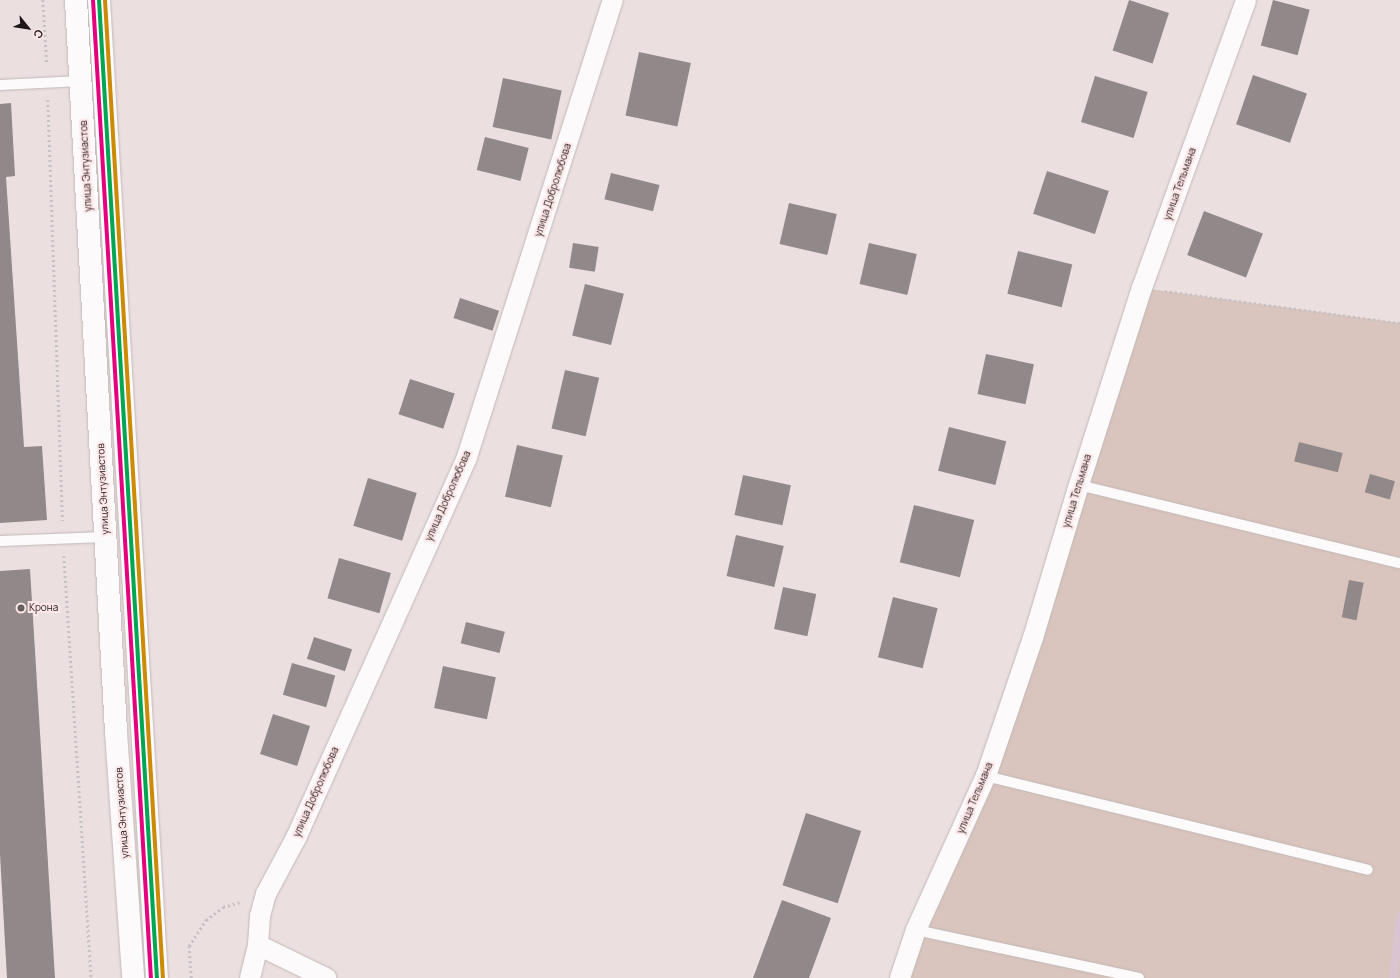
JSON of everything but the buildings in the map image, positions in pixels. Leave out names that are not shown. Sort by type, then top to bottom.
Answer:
[{"type":"main road","name":"улица Энтузиастов","points":[[76,0],[106,538],[133,978]]},
{"type":"main road","points":[[98,0],[157,978]]},
{"type":"main road","points":[[81,81],[103,79]]},
{"type":"main road","points":[[106,538],[131,535]]},
{"type":"street","name":"улица Добролюбова","points":[[250,978],[258,945],[260,916],[266,894],[296,838],[467,457],[613,0]]},
{"type":"street","name":"улица Тельмана","points":[[900,978],[916,930],[986,776],[1033,638],[1078,485],[1142,288],[1246,0]]},
{"type":"street","points":[[258,945],[326,978]]},
{"type":"lane","points":[[0,85],[81,81]]},
{"type":"lane","points":[[1078,485],[1400,563]]},
{"type":"lane","points":[[0,541],[106,538]]},
{"type":"lane","points":[[986,776],[1368,870]]},
{"type":"lane","points":[[916,930],[1139,978]]},
{"type":"path","points":[[43,0],[48,82],[63,540],[92,978]]},
{"type":"path","points":[[1142,288],[1400,323]]},
{"type":"path","points":[[191,978],[189,946],[206,920],[223,907],[266,894]]},
{"type":"shaded area","points":[[1142,288],[1400,323],[1400,978],[900,978],[986,776]]},
{"type":"waterway","points":[[1393,978],[1400,916]]},
{"type":"transit line","points":[[93,0],[151,978]]},
{"type":"transit line","points":[[99,0],[157,978]]},
{"type":"transit line","points":[[105,0],[163,978]]},
{"type":"place","name":"Крона","points":[[21,608]]}]
